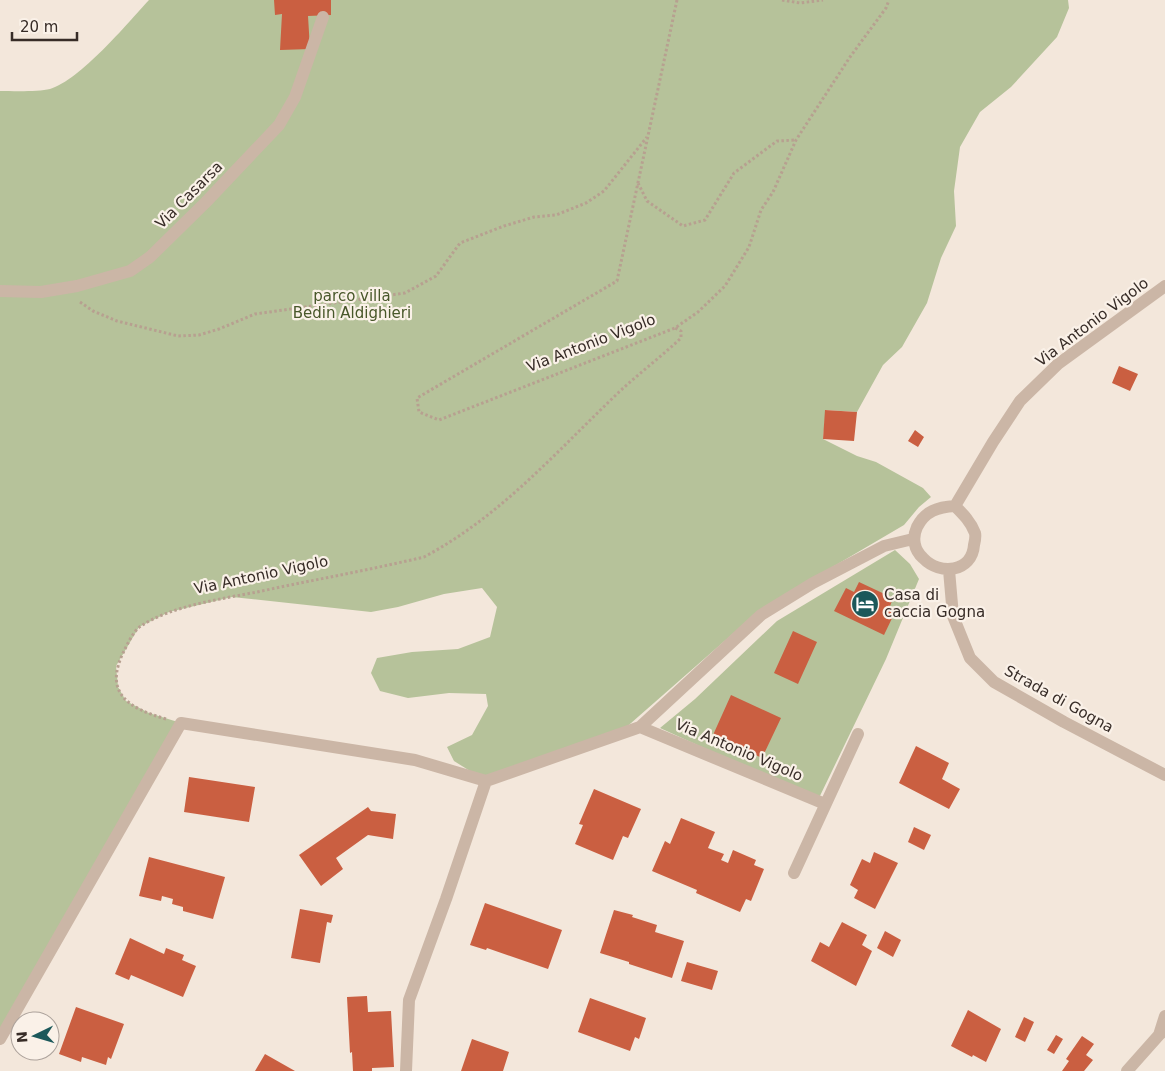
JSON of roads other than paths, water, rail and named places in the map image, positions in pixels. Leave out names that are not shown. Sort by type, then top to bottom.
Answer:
[{"type":"street","name":"Via Casarsa","points":[[0,291],[41,292],[95,282],[130,271],[150,257],[206,202],[279,125],[295,97],[323,18]]},
{"type":"street","name":"Via Antonio Vigolo","points":[[954,506],[1020,401],[1058,364],[1165,286]]},
{"type":"street","points":[[954,506],[968,519],[975,535],[974,552],[962,565],[949,570],[936,568],[918,553],[914,539],[917,526],[925,515],[937,507],[954,506]]},
{"type":"street","name":"Via Antonio Vigolo","points":[[486,781],[640,727],[761,615],[813,583],[884,546],[914,539]]},
{"type":"street","name":"Strada di Gogna","points":[[949,570],[953,616],[970,658],[994,682],[1064,722],[1165,775]]},
{"type":"street","points":[[0,1038],[181,723],[415,760],[486,781],[409,1000],[406,1071]]},
{"type":"street","name":"Via Antonio Vigolo","points":[[640,727],[825,804]]},
{"type":"street","points":[[794,873],[858,734]]},
{"type":"street","points":[[1127,1071],[1162,1032],[1165,1016]]},
{"type":"place","name":"Casa di caccia Gogna","points":[[865,604]]},
{"type":"park label","name":"parco villa Bedin Aldighieri","points":[[352,304]]}]
